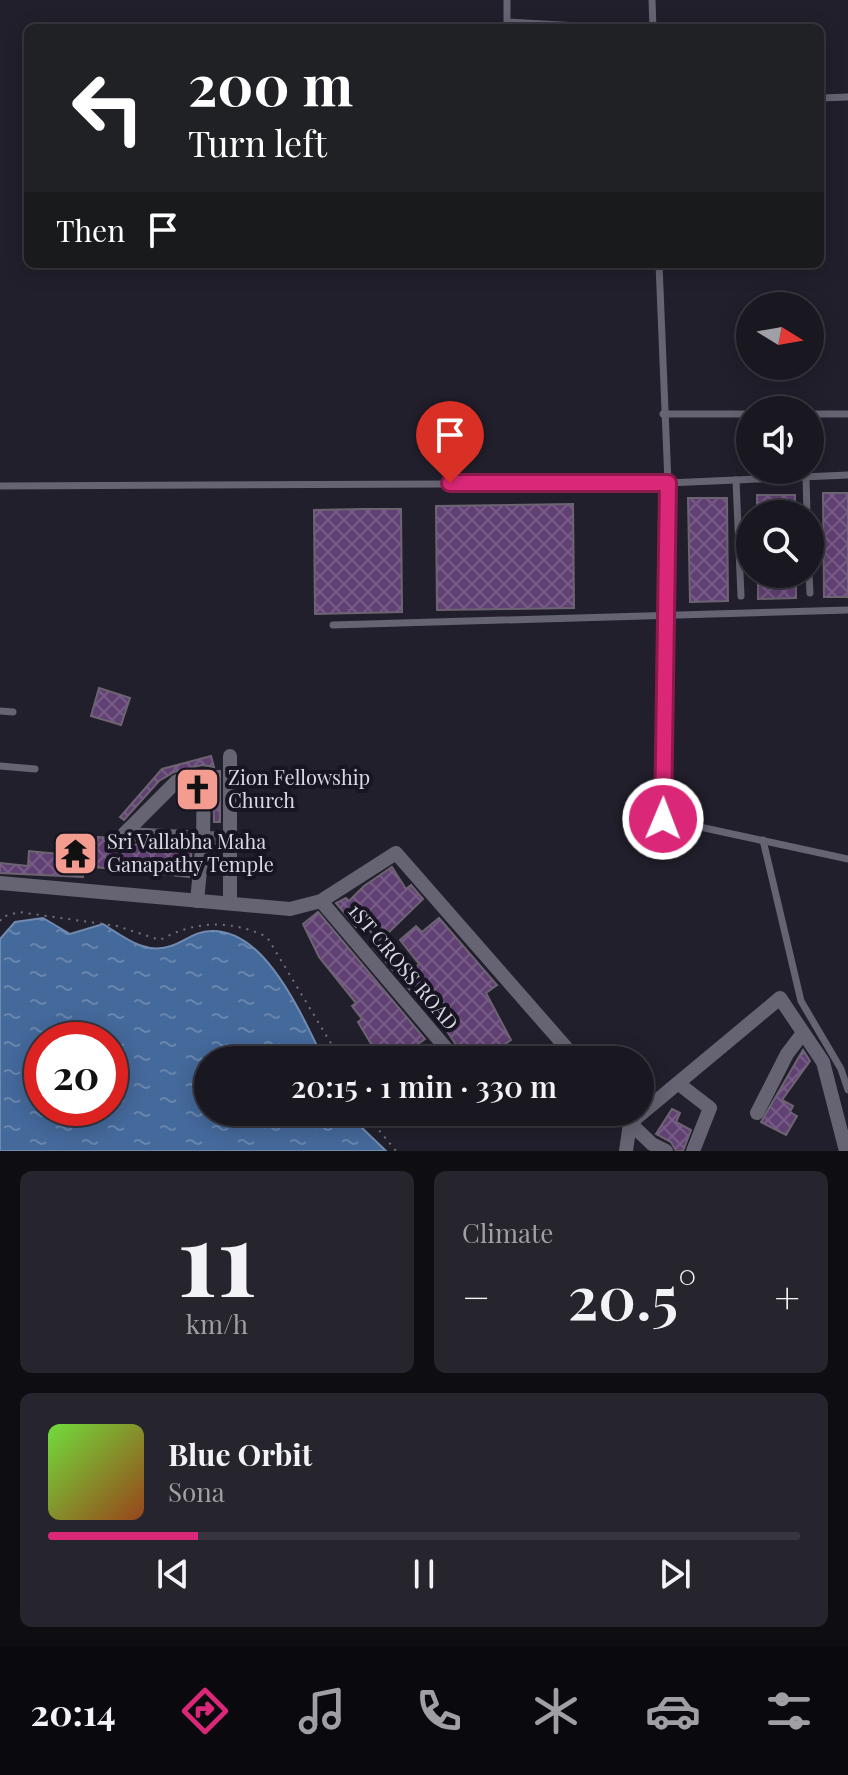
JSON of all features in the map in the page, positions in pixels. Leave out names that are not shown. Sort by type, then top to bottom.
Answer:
[{"type":"street","points":[[230,756],[230,903]]},
{"type":"street","points":[[197,901],[203,839],[204,775],[177,781],[124,834],[203,839],[230,839]]},
{"type":"street","points":[[0,883],[290,909],[321,901],[396,853],[565,1046]]},
{"type":"street","name":"1ST CROSS ROAD","points":[[321,901],[444,1046]]},
{"type":"street","points":[[654,1099],[679,1084],[780,998],[823,1062],[846,1151]]},
{"type":"street","points":[[757,1113],[787,1054],[803,1033]]},
{"type":"street","points":[[679,1084],[710,1108],[693,1151]]},
{"type":"street","points":[[625,1126],[626,1151]]},
{"type":"street","points":[[634,1126],[652,1144],[666,1151]]},
{"type":"lane","points":[[507,0],[507,22],[543,24]]},
{"type":"lane","points":[[652,0],[653,24]]},
{"type":"lane","points":[[824,98],[848,97]]},
{"type":"lane","points":[[659,268],[668,483],[663,819],[848,859]]},
{"type":"lane","points":[[663,414],[736,414]]},
{"type":"lane","points":[[824,414],[848,414]]},
{"type":"lane","points":[[824,476],[848,475]]},
{"type":"lane","points":[[0,486],[668,483],[736,480]]},
{"type":"lane","points":[[736,484],[741,596]]},
{"type":"lane","points":[[810,588],[810,593]]},
{"type":"lane","points":[[333,625],[666,618],[848,610]]},
{"type":"lane","points":[[0,711],[13,712]]},
{"type":"lane","points":[[0,766],[35,769]]},
{"type":"lane","points":[[763,840],[801,1001],[841,1069],[848,1090]]},
{"type":"path","points":[[0,921],[2,917],[19,912],[117,926],[160,940],[185,927],[211,924],[249,929],[267,937],[333,1046]]},
{"type":"path","points":[[375,1126],[396,1151]]},
{"type":"water","points":[[43,918],[70,934],[103,924],[135,943],[152,948],[171,946],[206,931],[231,934],[266,960],[281,979],[317,1046],[194,1046],[194,1126],[360,1126],[386,1151],[0,1151],[0,939],[15,922]]},
{"type":"building","points":[[823,493],[848,493],[848,597],[824,597]]},
{"type":"building","points":[[757,495],[795,495],[795,500],[757,500]]},
{"type":"building","points":[[688,498],[727,498],[728,601],[690,602]]},
{"type":"building","points":[[573,504],[574,608],[437,610],[436,506]]},
{"type":"building","points":[[401,509],[402,612],[315,614],[314,510]]},
{"type":"building","points":[[758,588],[796,588],[796,598],[758,599]]},
{"type":"building","points":[[99,688],[130,698],[121,725],[91,716]]},
{"type":"building","points":[[211,756],[214,767],[202,765],[174,772],[159,781],[124,820],[120,817],[162,769]]},
{"type":"building","points":[[213,771],[220,771],[220,822],[214,822]]},
{"type":"building","points":[[98,837],[115,838],[124,844],[192,847],[189,877],[84,866],[83,877],[0,873],[0,863],[28,866],[29,851],[70,855],[71,847],[97,850]]},
{"type":"building","points":[[392,867],[406,889],[411,885],[423,899],[387,934],[397,945],[386,955],[398,970],[408,976],[419,964],[400,940],[416,926],[422,932],[439,918],[497,985],[486,993],[511,1040],[502,1046],[457,1046],[443,1025],[451,1016],[430,996],[424,1002],[416,997],[373,947],[379,941],[362,922],[356,927],[336,903],[346,898],[349,901],[364,886]]},
{"type":"building","points":[[318,912],[425,1039],[415,1046],[372,1046],[358,1022],[362,1019],[352,1006],[356,1003],[319,957],[303,924]]},
{"type":"building","points":[[803,1050],[810,1061],[782,1100],[793,1106],[790,1112],[797,1116],[786,1135],[761,1122]]},
{"type":"building","points":[[672,1109],[680,1113],[676,1122],[691,1130],[683,1151],[676,1151],[671,1142],[656,1134]]},
{"type":"place","name":"Zion Fellowship Church","points":[[197,790]]},
{"type":"place","name":"Sri Vallabha Maha Ganapathy Temple","points":[[76,854]]},
{"type":"route","points":[[450,483],[668,483],[663,819]]}]
